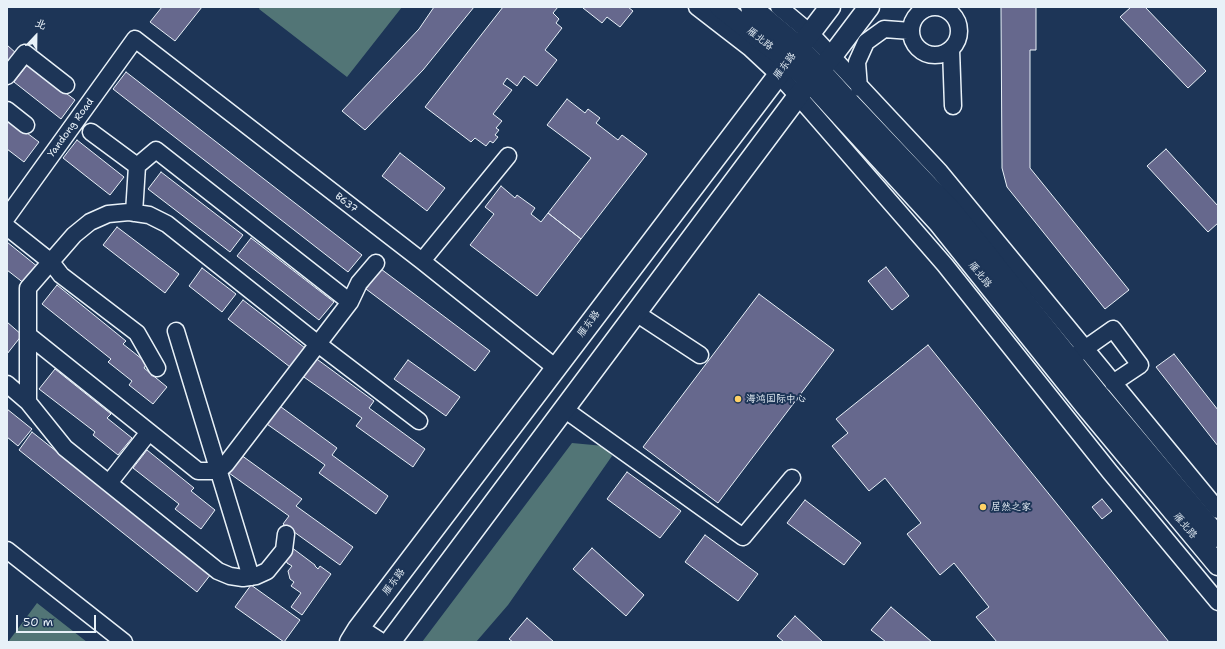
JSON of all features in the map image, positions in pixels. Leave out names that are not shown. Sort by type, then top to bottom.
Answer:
[{"type":"main road","name":"雁北路","points":[[720,7],[794,54]]},
{"type":"main road","name":"雁北路","points":[[751,7],[815,76],[939,223],[1084,404],[1218,565]]},
{"type":"main road","name":"雁东路","points":[[354,635],[830,7]]},
{"type":"main road","points":[[390,642],[636,313],[869,7]]},
{"type":"main road","name":"雁北路","points":[[815,76],[853,93],[952,211],[1078,354],[1218,538]]},
{"type":"main road","points":[[354,635],[378,642]]},
{"type":"street","points":[[697,7],[750,48],[794,54]]},
{"type":"street","points":[[779,7],[794,54],[815,76],[946,265],[1110,472],[1218,602]]},
{"type":"street","points":[[929,8],[937,8],[951,14],[956,20],[958,35],[956,43],[951,49],[945,53],[937,55],[922,51],[916,46],[912,39],[911,31],[916,16],[929,8]]},
{"type":"street","points":[[853,93],[857,62],[866,42],[884,29],[911,31]]},
{"type":"street","name":"Yandong Road","points":[[7,217],[135,39]]},
{"type":"street","name":"B637","points":[[135,39],[422,261],[556,368]]},
{"type":"street","points":[[951,49],[953,106]]},
{"type":"street","points":[[7,76],[25,53],[66,85]]},
{"type":"street","points":[[7,110],[26,125]]},
{"type":"street","points":[[92,132],[137,166]]},
{"type":"street","points":[[134,213],[137,166],[156,150],[350,302]]},
{"type":"street","points":[[422,261],[508,156]]},
{"type":"street","points":[[28,402],[28,288],[74,235],[90,222],[108,214],[129,212],[149,215],[167,224],[318,344],[419,421]]},
{"type":"street","points":[[7,227],[51,262],[61,275],[137,333],[158,368]]},
{"type":"street","points":[[28,335],[198,471],[218,471],[226,464],[350,302],[359,283],[376,263]]},
{"type":"street","points":[[636,313],[700,355]]},
{"type":"street","points":[[1113,383],[1140,365],[1113,329],[1078,354],[1113,383],[1218,510]]},
{"type":"street","points":[[176,331],[251,577]]},
{"type":"street","points":[[7,384],[28,402],[65,448],[218,571],[230,576],[243,578],[251,577],[267,571],[284,550],[286,534]]},
{"type":"street","points":[[564,409],[743,537],[792,478]]},
{"type":"street","points":[[108,483],[149,432]]},
{"type":"street","points":[[7,550],[124,642]]},
{"type":"green space","points":[[260,7],[402,7],[347,77],[259,9]]},
{"type":"green space","points":[[572,443],[604,446],[612,456],[508,605],[476,642],[422,642]]},
{"type":"green space","points":[[37,603],[87,642],[8,642]]},
{"type":"building","points":[[162,7],[202,7],[175,41],[150,22]]},
{"type":"building","points":[[434,7],[474,7],[423,70],[365,130],[342,111],[419,29]]},
{"type":"building","points":[[503,7],[558,7],[553,13],[559,19],[556,23],[562,28],[545,50],[557,60],[537,86],[524,76],[517,86],[507,78],[503,84],[512,90],[493,114],[502,121],[496,128],[499,130],[495,135],[498,137],[493,143],[490,141],[486,146],[475,138],[471,142],[425,107]]},
{"type":"building","points":[[628,7],[633,11],[620,27],[607,17],[602,23],[583,8]]},
{"type":"building","points":[[1001,7],[1036,7],[1036,50],[1030,50],[1030,168],[1129,290],[1105,309],[1007,187],[1002,168]]},
{"type":"building","points":[[1131,7],[1145,7],[1206,71],[1188,88],[1120,17]]},
{"type":"building","points":[[7,45],[17,54],[7,67]]},
{"type":"building","points":[[28,64],[75,100],[61,119],[14,82]]},
{"type":"building","points":[[126,72],[362,255],[348,272],[113,89]]},
{"type":"building","points":[[567,99],[585,113],[588,109],[600,118],[596,123],[618,140],[622,135],[647,154],[581,239],[548,213],[591,158],[547,125]]},
{"type":"building","points":[[7,118],[39,142],[24,162],[7,149]]},
{"type":"building","points":[[77,140],[124,177],[110,195],[63,158]]},
{"type":"building","points":[[1166,149],[1218,206],[1218,223],[1208,232],[1147,166]]},
{"type":"building","points":[[400,153],[445,188],[427,211],[382,176]]},
{"type":"building","points":[[161,172],[243,235],[230,252],[148,189]]},
{"type":"building","points":[[501,186],[515,198],[517,195],[535,208],[531,214],[541,222],[548,213],[581,239],[537,296],[470,245],[494,214],[485,207]]},
{"type":"building","points":[[117,227],[179,274],[165,293],[103,245]]},
{"type":"building","points":[[251,238],[334,302],[319,320],[237,256]]},
{"type":"building","points":[[7,242],[38,267],[25,284],[7,270]]},
{"type":"building","points":[[886,267],[909,296],[892,310],[868,281]]},
{"type":"building","points":[[202,268],[236,294],[222,312],[189,286]]},
{"type":"building","points":[[381,269],[490,351],[475,371],[366,289]]},
{"type":"building","points":[[57,285],[126,341],[123,344],[147,363],[144,368],[167,387],[153,404],[129,385],[132,381],[108,362],[111,359],[42,304]]},
{"type":"building","name":"海鸿国际中心","points":[[759,294],[834,350],[718,503],[643,447]]},
{"type":"building","points":[[243,300],[305,348],[290,367],[228,319]]},
{"type":"building","points":[[7,322],[22,335],[7,354]]},
{"type":"building","name":"居然之家","points":[[928,345],[1169,642],[997,642],[976,617],[989,607],[954,563],[940,575],[907,534],[921,523],[885,478],[869,491],[832,446],[848,433],[836,419]]},
{"type":"building","points":[[1174,354],[1218,410],[1218,446],[1156,367]]},
{"type":"building","points":[[314,357],[374,401],[369,408],[425,449],[413,467],[356,426],[362,418],[301,375]]},
{"type":"building","points":[[408,360],[460,397],[446,416],[394,379]]},
{"type":"building","points":[[55,369],[111,414],[107,418],[132,438],[118,455],[93,435],[95,432],[39,389]]},
{"type":"building","points":[[277,404],[337,448],[332,455],[388,496],[376,514],[319,473],[325,465],[264,422]]},
{"type":"building","points":[[7,409],[32,429],[18,446],[7,437]]},
{"type":"building","points":[[32,432],[211,574],[197,592],[19,450]]},
{"type":"building","points":[[147,450],[194,488],[191,491],[215,510],[201,529],[175,509],[179,504],[133,468]]},
{"type":"building","points":[[241,455],[302,499],[296,506],[353,547],[340,565],[283,524],[289,516],[229,473]]},
{"type":"building","points":[[627,472],[681,511],[660,538],[607,499]]},
{"type":"building","points":[[1102,499],[1112,511],[1102,519],[1092,507]]},
{"type":"building","points":[[805,500],[861,543],[844,565],[787,523]]},
{"type":"building","points":[[705,535],[758,574],[738,601],[685,562]]},
{"type":"building","points":[[291,547],[315,565],[318,569],[320,566],[331,574],[302,615],[291,607],[301,593],[291,586],[294,582],[290,579],[288,571],[292,566],[287,563],[285,556]]},
{"type":"building","points":[[592,548],[644,595],[626,616],[573,569]]},
{"type":"building","points":[[251,585],[300,620],[284,642],[235,607]]},
{"type":"building","points":[[891,607],[932,642],[886,642],[871,630]]},
{"type":"building","points":[[795,616],[823,642],[784,642],[777,636]]},
{"type":"building","points":[[527,618],[554,642],[513,642],[509,639]]},
{"type":"place","name":"海鸿国际中心","points":[[738,399]]},
{"type":"place","name":"居然之家","points":[[983,507]]}]
